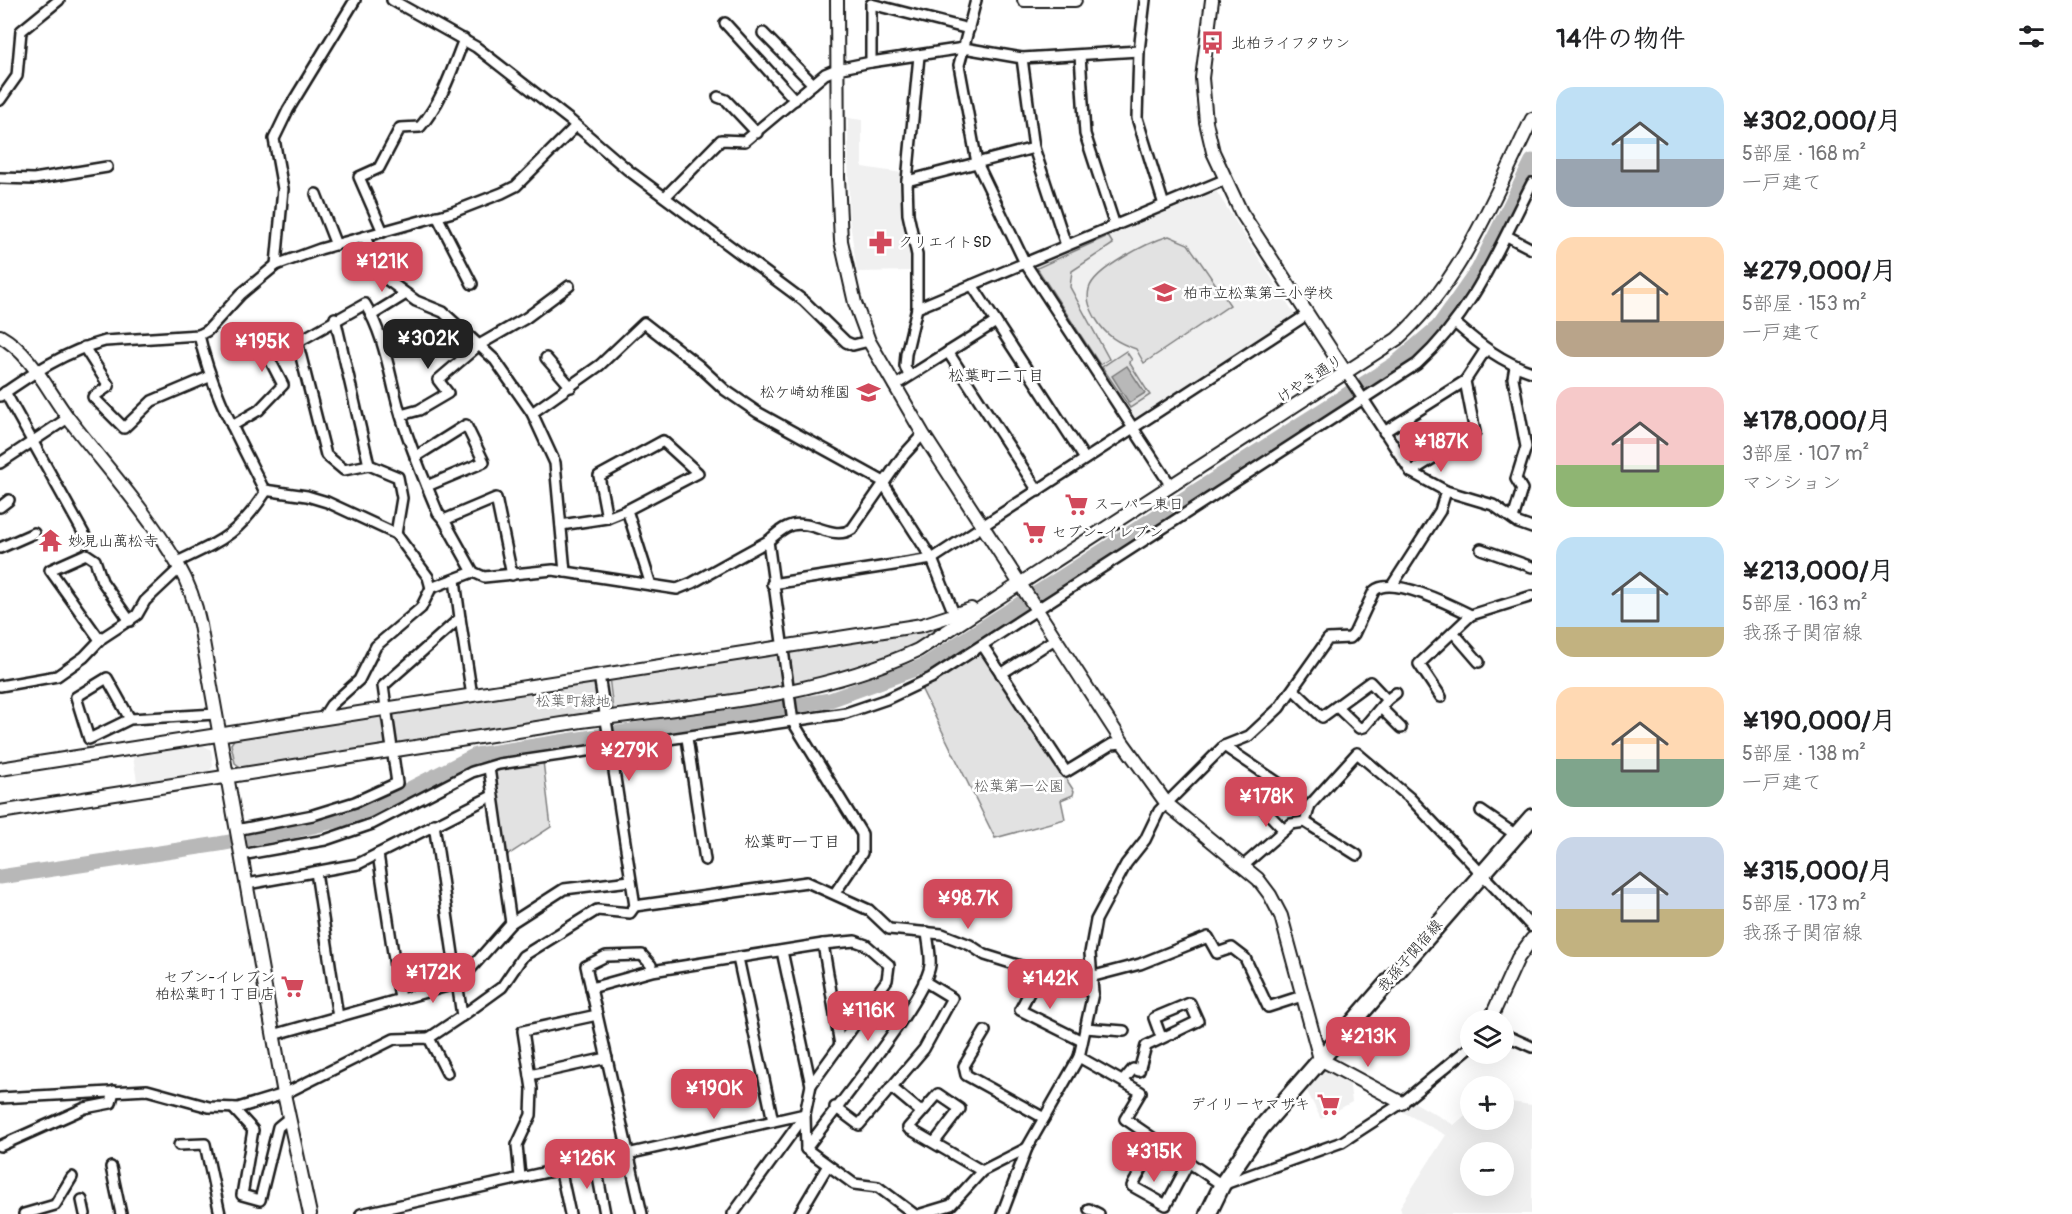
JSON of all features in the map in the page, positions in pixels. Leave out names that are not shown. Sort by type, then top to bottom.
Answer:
[{"type":"main road","name":"我孫子関宿線","points":[[1208,1214],[1222,1185],[1261,1128],[1532,817]]},
{"type":"street","points":[[0,100],[17,75],[21,31],[59,0]]},
{"type":"street","points":[[276,265],[283,189],[274,139],[288,110],[355,0]]},
{"type":"street","points":[[392,0],[464,39],[665,197],[804,301],[846,342],[853,345],[869,341]]},
{"type":"street","points":[[837,0],[837,177],[841,240],[855,303],[869,341],[923,434],[1123,743],[1167,804],[1243,866],[1266,888],[1281,916],[1320,1059],[1402,1103]]},
{"type":"street","points":[[976,0],[959,65],[977,164],[1025,263],[1171,486]]},
{"type":"street","points":[[1024,0],[1075,0]]},
{"type":"street","points":[[1145,0],[1139,51],[1137,118],[1164,205]]},
{"type":"street","points":[[1212,0],[1202,78],[1206,123],[1224,180],[1241,212],[1411,472],[1446,491],[1493,504],[1532,528]]},
{"type":"street","points":[[871,62],[871,4],[969,29]]},
{"type":"street","points":[[725,23],[795,100]]},
{"type":"street","points":[[763,33],[813,84]]},
{"type":"street","points":[[382,232],[359,177],[379,168],[400,128],[420,127],[425,121],[443,92],[464,39]]},
{"type":"street","points":[[665,197],[721,140],[745,141],[813,84],[837,69],[964,48],[1022,58],[1139,51]]},
{"type":"street","points":[[1080,55],[1085,134],[1115,226]]},
{"type":"street","points":[[909,376],[905,366],[916,308],[917,255],[908,214],[907,182],[919,56]]},
{"type":"street","points":[[1022,58],[1034,147],[1066,246]]},
{"type":"street","points":[[718,97],[726,100],[756,133]]},
{"type":"street","name":"けやき通り","points":[[1023,589],[1171,486],[1349,377],[1397,339],[1443,291],[1464,256],[1532,119]]},
{"type":"street","points":[[85,536],[3,394],[35,372],[84,347],[105,341],[200,335],[207,331],[241,294],[276,265],[437,216],[516,186],[576,126]]},
{"type":"street","points":[[907,182],[1034,147]]},
{"type":"street","points":[[0,178],[34,179],[107,168]]},
{"type":"street","points":[[916,308],[1224,180]]},
{"type":"street","points":[[240,852],[325,840],[372,824],[472,772],[499,764],[609,746],[687,738],[792,719],[846,713],[887,699],[931,678],[1362,396],[1417,364],[1456,324],[1507,236],[1532,183]]},
{"type":"street","points":[[316,194],[336,245]]},
{"type":"street","points":[[437,216],[472,284]]},
{"type":"street","points":[[1507,236],[1532,249]]},
{"type":"street","points":[[365,237],[382,276],[406,294],[443,312],[507,374],[532,413],[555,463],[565,572]]},
{"type":"street","points":[[972,285],[1085,459]]},
{"type":"street","points":[[401,416],[419,410],[448,393],[438,380],[479,345],[526,318],[569,286]]},
{"type":"street","points":[[372,315],[406,294]]},
{"type":"street","points":[[232,426],[259,410],[283,385],[269,358],[335,318],[365,304],[380,334],[401,416],[415,457],[438,513],[473,572],[484,577],[553,570],[677,589],[692,584],[792,525],[844,534],[852,529],[884,482],[923,434]]},
{"type":"street","points":[[772,584],[932,559],[1308,314]]},
{"type":"street","points":[[335,318],[369,465]]},
{"type":"street","points":[[894,386],[996,322]]},
{"type":"street","points":[[532,413],[571,387],[644,324],[698,365],[725,390],[757,412],[884,482],[932,559],[955,616]]},
{"type":"street","points":[[1456,324],[1486,349],[1515,368],[1532,372]]},
{"type":"street","points":[[200,335],[209,377],[264,490],[307,496],[327,502],[396,534],[428,577],[431,588],[421,608],[375,646],[359,680],[331,705],[322,719]]},
{"type":"street","points":[[0,336],[16,345],[178,565],[197,612],[284,1094],[310,1214]]},
{"type":"street","points":[[297,341],[326,455],[344,470],[369,465],[398,477],[402,498],[396,534]]},
{"type":"street","points":[[84,347],[109,386],[93,397],[124,428],[152,400],[209,377]]},
{"type":"street","points":[[1384,432],[1465,381],[1486,349]]},
{"type":"street","points":[[948,352],[1038,491]]},
{"type":"street","points":[[546,358],[571,387]]},
{"type":"street","points":[[1514,519],[1522,489],[1516,478],[1526,447],[1513,378],[1515,368]]},
{"type":"street","points":[[1411,472],[1475,432],[1465,381]]},
{"type":"street","points":[[0,463],[68,418]]},
{"type":"street","points":[[415,457],[466,425],[484,462],[427,486]]},
{"type":"street","points":[[561,525],[607,518],[698,473],[663,441],[599,476],[607,518]]},
{"type":"street","points":[[0,686],[57,676],[84,657],[100,640],[130,621],[178,565],[234,533],[249,517],[267,490]]},
{"type":"street","points":[[1393,585],[1440,511],[1446,491]]},
{"type":"street","points":[[444,520],[496,498],[512,575]]},
{"type":"street","points":[[0,507],[9,500]]},
{"type":"street","points":[[627,510],[651,585]]},
{"type":"street","points":[[0,548],[34,533]]},
{"type":"street","points":[[768,541],[792,719],[862,834],[862,853],[835,893]]},
{"type":"street","points":[[1481,549],[1532,567]]},
{"type":"street","points":[[100,640],[50,570],[86,554],[95,560],[102,581],[130,621]]},
{"type":"street","points":[[431,588],[473,572]]},
{"type":"street","points":[[455,580],[472,696]]},
{"type":"street","points":[[1002,1214],[1027,1148],[1079,1057],[1093,993],[1094,976],[1090,953],[1096,920],[1130,858],[1145,840],[1155,818],[1224,746],[1249,736],[1294,690],[1328,639],[1350,638],[1374,591],[1380,585],[1393,585],[1454,606],[1471,615]]},
{"type":"street","points":[[0,769],[922,625],[955,616],[1023,589]]},
{"type":"street","points":[[0,812],[392,751],[788,697],[870,672],[910,654],[1023,589]]},
{"type":"street","points":[[1441,697],[1419,664],[1471,615],[1532,596]]},
{"type":"street","points":[[236,832],[313,815],[355,802],[397,783],[383,686],[460,618]]},
{"type":"street","points":[[1453,633],[1479,662]]},
{"type":"street","points":[[1001,674],[1056,639]]},
{"type":"street","points":[[983,646],[1066,772],[1112,744],[1123,743]]},
{"type":"street","points":[[0,1098],[147,1090],[208,1107],[232,1108],[284,1094],[394,1038],[429,1038],[502,987],[523,956],[597,910],[630,913],[634,906],[598,675]]},
{"type":"street","points":[[130,719],[107,678],[76,697],[89,739],[130,719],[216,714]]},
{"type":"street","points":[[1294,690],[1322,717],[1370,682],[1401,728]]},
{"type":"street","points":[[1337,707],[1359,728],[1364,727],[1396,693]]},
{"type":"street","points":[[687,738],[705,860]]},
{"type":"street","points":[[1224,746],[1299,797]]},
{"type":"street","points":[[1305,822],[1310,805],[1357,753],[1410,798],[1532,927]]},
{"type":"street","points":[[489,768],[511,923]]},
{"type":"street","points":[[247,884],[358,864],[492,796]]},
{"type":"street","points":[[1255,800],[1284,830]]},
{"type":"street","points":[[1481,811],[1516,836]]},
{"type":"street","points":[[1243,866],[1291,824],[1305,822],[1357,855]]},
{"type":"street","points":[[435,825],[462,1016]]},
{"type":"street","points":[[378,854],[400,999]]},
{"type":"street","points":[[316,872],[338,1017]]},
{"type":"street","points":[[273,1035],[458,983],[511,923],[564,889],[630,881]]},
{"type":"street","points":[[634,906],[807,882],[869,910],[889,929],[942,934],[970,945],[985,955],[1040,972],[1093,993]]},
{"type":"street","points":[[806,1149],[901,1021],[924,981],[930,966],[927,932]]},
{"type":"street","points":[[1094,976],[1140,964],[1208,937],[1217,953],[1232,948],[1245,958],[1268,1007],[1302,996]]},
{"type":"street","points":[[1495,1010],[1518,958],[1532,939]]},
{"type":"street","points":[[591,988],[652,971],[824,944],[855,941],[866,945],[889,965],[887,980],[811,1085]]},
{"type":"street","points":[[824,944],[840,1045]]},
{"type":"street","points":[[782,951],[811,1085],[805,1115],[806,1149],[827,1167],[854,1184],[878,1187],[915,1214]]},
{"type":"street","points":[[642,1214],[586,966],[606,956],[642,955],[651,965],[652,971]]},
{"type":"street","points":[[738,958],[773,1121]]},
{"type":"street","points":[[1040,972],[1020,1010],[1082,1041]]},
{"type":"street","points":[[836,1107],[859,1125],[924,1049],[952,998],[924,981]]},
{"type":"street","points":[[1123,1081],[1133,1069],[1139,1071],[1146,1046],[1198,1021],[1190,1003],[1154,1018],[1161,1037]]},
{"type":"street","points":[[519,1177],[517,1144],[531,1115],[530,1075],[523,1031],[597,1015]]},
{"type":"street","points":[[1085,1028],[1124,1031]]},
{"type":"street","points":[[985,1031],[964,1066],[966,1075],[1044,1118]]},
{"type":"street","points":[[429,1038],[447,1073]]},
{"type":"street","points":[[1514,1039],[1532,1047]]},
{"type":"street","points":[[1079,1057],[1141,1092],[1125,1119],[1222,1185],[1342,1142],[1402,1103],[1460,1055]]},
{"type":"street","points":[[530,1075],[607,1058]]},
{"type":"street","points":[[891,1087],[921,1112]]},
{"type":"street","points":[[0,1146],[85,1108],[111,1103],[114,1091]]},
{"type":"street","points":[[934,1143],[960,1109],[938,1094],[908,1128],[982,1171]]},
{"type":"street","points":[[232,1108],[253,1130],[242,1195],[260,1200],[278,1127],[289,1118]]},
{"type":"street","points":[[361,1214],[805,1115]]},
{"type":"street","points":[[733,1214],[805,1115]]},
{"type":"street","points":[[1158,1141],[1132,1186],[1166,1205],[1189,1162]]},
{"type":"street","points":[[179,1145],[205,1144],[220,1214]]},
{"type":"street","points":[[921,1214],[947,1211],[982,1171],[1016,1151],[1027,1148]]},
{"type":"street","points":[[595,1161],[605,1214]]},
{"type":"street","points":[[111,1167],[121,1214]]},
{"type":"street","points":[[798,1214],[827,1167]]},
{"type":"street","points":[[560,1168],[570,1214]]},
{"type":"street","points":[[24,1214],[55,1205],[72,1177]]},
{"type":"street","points":[[82,1200],[85,1214]]},
{"type":"street","points":[[1089,1209],[1099,1214]]},
{"type":"shaded area","points":[[848,118],[862,120],[862,167],[902,173],[901,197],[911,254],[911,271],[857,272],[849,215]]},
{"type":"shaded area","name":"柏市立松葉第二小学校","points":[[1216,191],[1297,318],[1134,422],[1032,268],[1033,263]]},
{"type":"shaded area","points":[[1127,366],[1145,393],[1129,403],[1112,376]]},
{"type":"shaded area","points":[[200,743],[211,750],[213,766],[206,776],[138,786],[132,752]]},
{"type":"shaded area","points":[[1318,1070],[1329,1070],[1349,1080],[1352,1102],[1321,1119],[1305,1087]]},
{"type":"shaded area","points":[[1412,1101],[1454,1125],[1460,1120],[1460,1130],[1514,1130],[1514,1103],[1532,1105],[1532,1214],[1402,1214],[1400,1207],[1446,1135],[1399,1110]]},
{"type":"green space","points":[[1108,236],[1113,244],[1072,271],[1070,287],[1109,359],[1100,365],[1037,268]]},
{"type":"green space","points":[[1169,236],[1188,244],[1230,305],[1144,363],[1136,349],[1113,338],[1100,325],[1090,305],[1089,289],[1101,273],[1123,257]]},
{"type":"green space","points":[[1126,351],[1132,360],[1129,362],[1150,395],[1130,408],[1102,367]]},
{"type":"green space","points":[[948,622],[950,627],[883,662],[794,687],[791,684],[786,653],[789,649]]},
{"type":"green space","name":"松葉第一公園","points":[[982,650],[1074,791],[1073,795],[1061,800],[1065,819],[995,838],[920,686]]},
{"type":"green space","name":"松葉町緑地","points":[[776,651],[783,686],[781,689],[615,713],[613,710],[609,677]]},
{"type":"green space","name":"松葉町緑地","points":[[596,682],[601,713],[399,745],[396,743],[392,714],[394,711]]},
{"type":"green space","points":[[381,713],[384,715],[388,744],[386,747],[243,769],[235,763],[231,744],[237,735]]},
{"type":"green space","points":[[543,761],[551,827],[508,855],[504,853],[492,769]]},
{"type":"waterway","points":[[0,877],[296,830],[357,816],[476,755],[830,700],[923,666],[1396,363],[1438,327],[1478,270],[1532,161]]},
{"type":"place","name":"北柏ライフタウン","points":[[1213,43]]},
{"type":"place","name":"クリエイトSD","points":[[880,242]]},
{"type":"place","name":"柏市立松葉第二小学校","points":[[1165,293]]},
{"type":"place","name":"松ケ崎幼稚園","points":[[868,392]]},
{"type":"place","name":"スーパー東日","points":[[1076,504]]},
{"type":"place","name":"セブン-イレブン","points":[[1034,532]]},
{"type":"place","name":"妙見山萬松寺","points":[[50,541]]},
{"type":"place","name":"セブン-イレブン 柏松葉町１丁目店","points":[[293,986]]},
{"type":"place","name":"デイリーヤマザキ","points":[[1328,1104]]},
{"type":"district","name":"松葉町二丁目","points":[[996,376]]},
{"type":"district","name":"松葉町一丁目","points":[[792,842]]}]
